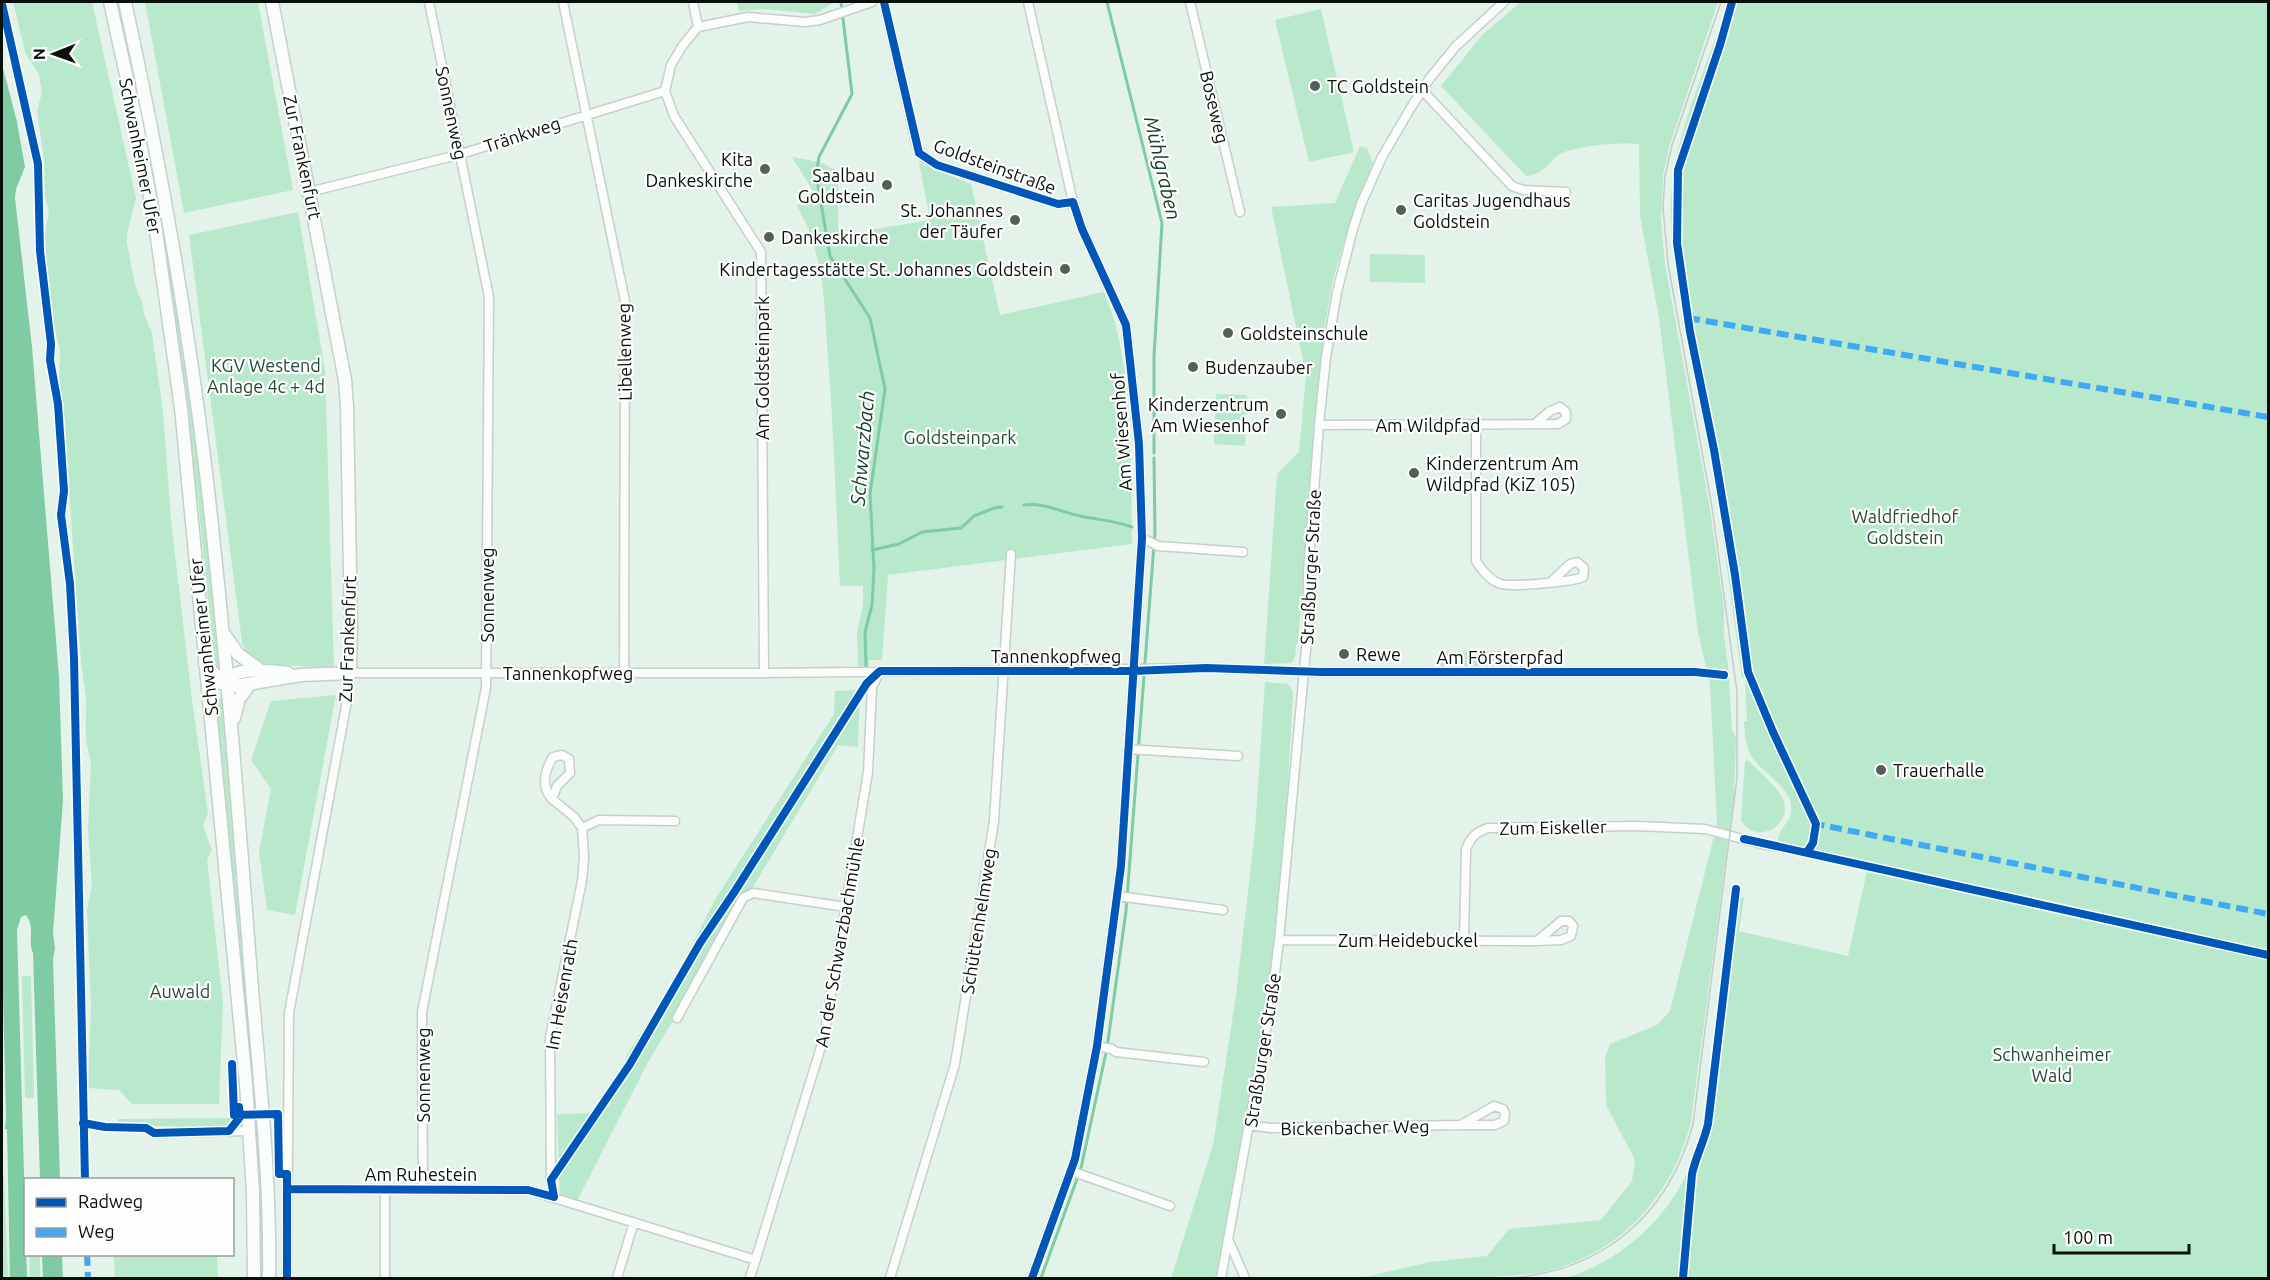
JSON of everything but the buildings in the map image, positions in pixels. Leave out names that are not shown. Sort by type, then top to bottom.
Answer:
[{"type":"main road","name":"Schwanheimer Ufer","points":[[110,2],[135,115],[164,286],[181,408],[250,1131],[254,1278]]},
{"type":"main road","name":"Schwanheimer Ufer","points":[[125,2],[149,110],[169,222],[206,471],[232,735],[265,1137],[269,1278]]},
{"type":"main road","name":"Zur Frankenfurt","points":[[272,2],[340,349],[345,389],[351,625],[350,673]]},
{"type":"main road","points":[[222,631],[238,654],[261,670]]},
{"type":"main road","points":[[205,663],[225,681],[212,697],[210,707]]},
{"type":"main road","name":"Tannenkopfweg","points":[[225,681],[238,673],[261,670],[301,675]]},
{"type":"main road","name":"Tannenkopfweg","points":[[225,681],[250,684],[301,675],[350,673]]},
{"type":"main road","points":[[232,735],[239,699],[250,684]]},
{"type":"street","name":"Sonnenweg","points":[[423,1189],[422,1012],[486,688],[487,673],[488,287],[429,2]]},
{"type":"street","name":"Libellenweg","points":[[563,2],[625,301],[624,673]]},
{"type":"street","points":[[693,2],[698,27]]},
{"type":"street","points":[[664,91],[671,65],[683,45],[698,27],[748,17],[805,22],[837,15],[872,2]]},
{"type":"street","name":"Goldsteinstraße","points":[[884,2],[917,147],[924,158],[938,165],[1058,204],[1073,202]]},
{"type":"street","name":"Am Wiesenhof","points":[[1028,2],[1073,202],[1082,230],[1126,326],[1139,444],[1142,538],[1133,670],[1131,749],[1121,866],[1123,897],[1100,1047],[1073,1172],[1032,1278]]},
{"type":"street","name":"Boseweg","points":[[1190,2],[1240,212]]},
{"type":"street","name":"Straßburger Straße","points":[[1221,1278],[1272,997],[1279,940],[1308,628],[1308,572],[1319,425],[1331,325],[1353,229],[1383,157],[1422,90],[1456,46],[1504,2]]},
{"type":"street","points":[[1422,90],[1512,186],[1523,190],[1566,192]]},
{"type":"street","name":"Tränkweg","points":[[309,192],[461,154],[664,91]]},
{"type":"street","name":"Am Goldsteinpark","points":[[664,91],[674,116],[761,252],[764,674]]},
{"type":"street","name":"Am Wildpfad","points":[[1319,425],[1537,422]]},
{"type":"street","points":[[1476,424],[1476,561],[1486,574],[1500,584],[1551,582]]},
{"type":"street","points":[[1142,538],[1158,546],[1243,552]]},
{"type":"street","name":"Schüttenhelmweg","points":[[890,1278],[955,1064],[994,821],[1011,554]]},
{"type":"street","name":"Tannenkopfweg","points":[[350,673],[764,674],[1206,668],[1304,672]]},
{"type":"street","name":"An der Schwarzbachmühle","points":[[750,1278],[824,1037],[868,772],[872,687],[880,671]]},
{"type":"street","name":"Am Försterpfad","points":[[1304,672],[1695,672]]},
{"type":"street","name":"Zur Frankenfurt","points":[[287,1278],[289,1013],[347,700],[350,673]]},
{"type":"street","points":[[1131,749],[1238,756]]},
{"type":"street","points":[[552,799],[557,786],[570,773],[569,759],[562,755],[553,757],[548,765],[544,783],[546,793],[552,799],[574,817],[582,828],[599,820],[675,821]]},
{"type":"street","name":"Zum Eiskeller","points":[[1464,940],[1466,849],[1470,839],[1477,832],[1488,828],[1657,826],[1705,829],[1762,844],[1807,852],[1813,843],[1816,824]]},
{"type":"street","name":"Im Heisenrath","points":[[554,1197],[551,1180],[550,1037],[582,881],[584,857],[582,828]]},
{"type":"street","points":[[677,1018],[743,898],[753,893],[846,907]]},
{"type":"street","points":[[1123,897],[1223,910]]},
{"type":"street","name":"Zum Heidebuckel","points":[[1279,940],[1537,940]]},
{"type":"street","points":[[1100,1047],[1116,1052],[1204,1062]]},
{"type":"street","name":"Bickenbacher Weg","points":[[1250,1125],[1270,1128],[1495,1125],[1504,1121],[1505,1114],[1503,1109],[1494,1106],[1461,1125]]},
{"type":"street","points":[[154,1133],[250,1131]]},
{"type":"street","points":[[1073,1172],[1170,1206]]},
{"type":"street","points":[[385,1189],[385,1278]]},
{"type":"street","name":"Am Ruhestein","points":[[287,1190],[528,1190],[756,1260]]},
{"type":"street","points":[[617,1278],[634,1222]]},
{"type":"street","points":[[1228,1239],[1245,1278]]},
{"type":"green space","name":"Auwald","points":[[13,2],[92,2],[136,198],[127,233],[127,243],[135,285],[152,333],[163,412],[171,519],[192,700],[208,813],[203,826],[212,850],[207,860],[223,1001],[219,1104],[132,1104],[119,1090],[88,1088],[91,1005],[87,910],[92,885],[88,830],[91,763],[86,740],[86,697],[81,662],[64,417],[59,383],[60,349],[55,332],[44,239],[49,211],[45,198],[44,160],[37,111],[42,92],[39,75],[25,52]]},
{"type":"green space","points":[[117,2],[119,2],[155,178],[153,179]]},
{"type":"green space","points":[[145,2],[258,2],[293,190],[184,213]]},
{"type":"green space","points":[[737,2],[834,2],[815,14],[764,9],[739,11]]},
{"type":"green space","points":[[1521,2],[1718,2],[1670,144],[1663,175],[1661,221],[1665,264],[1710,509],[1724,608],[1724,636],[1732,729],[1736,737],[1734,798],[1691,1121],[1671,1175],[1656,1199],[1637,1220],[1593,1254],[1567,1265],[1538,1273],[1472,1278],[1361,1278],[1430,1262],[1487,1256],[1509,1229],[1601,1220],[1632,1181],[1635,1160],[1606,1105],[1605,1057],[1610,1044],[1657,1025],[1670,1011],[1717,824],[1710,684],[1698,632],[1659,318],[1640,216],[1639,144],[1601,145],[1564,152],[1540,172],[1526,176],[1441,86],[1483,34]]},
{"type":"green space","name":"Schwanheimer Wald","points":[[1728,2],[2268,2],[2268,1278],[1566,1278],[1611,1258],[1649,1228],[1679,1189],[1690,1167],[1698,1144],[1706,1105],[1732,895],[1744,898],[1739,931],[1848,956],[1867,871],[1777,850],[1780,832],[1791,812],[1791,803],[1783,788],[1752,757],[1746,739],[1745,678],[1742,678],[1719,509],[1674,261],[1671,232],[1673,175],[1679,146]]},
{"type":"green space","name":"TC Goldstein","points":[[1321,9],[1354,152],[1309,162],[1275,20]]},
{"type":"green space","points":[[1360,146],[1367,148],[1373,163],[1344,241],[1332,284],[1324,330],[1298,644],[1296,644],[1292,663],[1264,664],[1277,474],[1299,452],[1306,375],[1271,207],[1335,203]]},
{"type":"green space","name":"Goldsteinpark","points":[[792,157],[819,162],[838,171],[838,229],[862,238],[870,230],[930,220],[919,163],[971,184],[1000,315],[1104,292],[1122,354],[1129,408],[1132,544],[888,575],[882,660],[869,660],[869,666],[858,666],[857,632],[863,604],[863,586],[840,586],[832,414],[822,280],[813,243],[797,206],[813,191]]},
{"type":"green space","name":"KGV Westend Anlage 4c + 4d","points":[[298,212],[325,370],[334,668],[265,664],[248,658],[242,642],[189,235]]},
{"type":"green space","points":[[164,229],[200,469],[219,670],[214,659],[198,501],[194,487],[177,334],[162,230]]},
{"type":"green space","points":[[1370,254],[1425,255],[1425,283],[1370,282]]},
{"type":"green space","points":[[1216,394],[1247,395],[1245,446],[1214,444]]},
{"type":"green space","points":[[1513,651],[1513,666],[1439,666],[1439,652]]},
{"type":"green space","points":[[1265,682],[1288,684],[1293,695],[1281,873],[1260,1042],[1216,1278],[1171,1278],[1213,1145],[1236,995],[1255,830]]},
{"type":"green space","points":[[860,690],[858,747],[838,745],[647,1064],[577,1201],[560,1195],[557,1114],[593,1113],[621,1077],[627,1055],[672,984],[716,898],[834,714],[835,691]]},
{"type":"green space","points":[[223,694],[257,1113],[255,1113],[215,705]]},
{"type":"green space","points":[[336,695],[295,915],[267,910],[259,852],[271,789],[251,760],[271,701]]},
{"type":"green space","points":[[1745,761],[1749,761],[1774,787],[1785,806],[1780,823],[1765,832],[1756,832],[1748,828],[1741,820]]},
{"type":"green space","points":[[22,976],[31,976],[34,1098],[25,1098]]},
{"type":"green space","points":[[236,1118],[235,1124],[224,1129],[184,1131],[172,1126],[119,1126],[118,1119]]},
{"type":"green space","points":[[261,1163],[264,1278],[260,1278],[258,1164]]},
{"type":"green space","points":[[2,1175],[4,1176],[8,1278],[2,1278]]},
{"type":"green space","points":[[29,1256],[40,1256],[40,1278],[30,1278]]},
{"type":"green space","points":[[114,1256],[217,1256],[218,1278],[115,1278]]},
{"type":"shaded area","points":[[2,64],[17,122],[25,167],[16,189],[15,198],[32,347],[59,677],[63,800],[53,933],[60,1178],[40,1178],[33,953],[31,930],[26,915],[21,917],[17,930],[24,1178],[24,1256],[26,1256],[27,1278],[10,1278],[2,954]]},
{"type":"shaded area","points":[[42,1256],[62,1256],[63,1278],[43,1278]]},
{"type":"waterway","name":"Schwarzbach","points":[[841,2],[852,94],[819,157],[816,174],[830,256],[870,318],[885,389],[870,494],[874,569],[872,605],[865,632],[866,666]]},
{"type":"waterway","name":"Mühlgraben","points":[[1107,2],[1162,223],[1154,356],[1154,453]]},
{"type":"waterway","name":"Mühlgraben","points":[[1041,1278],[1081,1168],[1107,1048],[1126,911],[1155,532],[1154,458]]},
{"type":"waterway","points":[[1024,505],[1045,506],[1132,527]]},
{"type":"waterway","points":[[872,550],[899,544],[922,532],[961,528],[974,516],[1002,507]]},
{"type":"tram line","points":[[1510,1278],[1544,1273],[1574,1264],[1602,1250],[1627,1232],[1649,1211],[1667,1185],[1682,1156],[1693,1124],[1737,778],[1737,692],[1712,507],[1668,264],[1663,207],[1665,176],[1672,145],[1721,2]]},
{"type":"marked path","points":[[1688,318],[2268,417]]},
{"type":"marked path","points":[[1814,821],[1816,824],[2268,914]]},
{"type":"marked path","points":[[87,1256],[88,1278]]},
{"type":"cycle path","points":[[884,2],[919,153],[937,165],[1058,204],[1073,202],[1082,229],[1126,325],[1139,444],[1142,538],[1121,866],[1097,1046],[1075,1159],[1032,1278]]},
{"type":"cycle path","points":[[1732,2],[1678,170],[1677,243],[1690,332],[1714,450],[1735,575],[1748,672],[1816,824],[1813,843],[1807,852]]},
{"type":"cycle path","points":[[2,4],[38,164],[40,251],[51,344],[50,360],[58,404],[64,491],[61,515],[70,584],[74,659],[85,1178]]},
{"type":"cycle path","points":[[287,1189],[528,1190],[554,1197],[551,1180],[630,1064],[700,943],[867,683],[880,671],[1133,671],[1206,668],[1321,672],[1695,672],[1724,675]]},
{"type":"cycle path","points":[[1744,839],[2268,955]]},
{"type":"cycle path","points":[[1683,1278],[1692,1174],[1708,1124],[1736,889]]},
{"type":"cycle path","points":[[232,1064],[234,1115],[278,1114],[279,1174],[287,1174],[287,1278]]},
{"type":"cycle path","points":[[83,1123],[105,1127],[146,1128],[154,1133],[229,1131],[240,1117],[239,1107]]},
{"type":"place","name":"TC Goldstein","points":[[1315,86]]},
{"type":"place","name":"Kita Dankeskirche","points":[[765,169]]},
{"type":"place","name":"Saalbau Goldstein","points":[[887,185]]},
{"type":"place","name":"Caritas Jugendhaus Goldstein","points":[[1401,210]]},
{"type":"place","name":"St. Johannes der Täufer","points":[[1015,220]]},
{"type":"place","name":"Dankeskirche","points":[[769,237]]},
{"type":"place","name":"Kindertagesstätte St. Johannes Goldstein","points":[[1065,269]]},
{"type":"place","name":"Goldsteinschule","points":[[1228,333]]},
{"type":"place","name":"Budenzauber","points":[[1193,367]]},
{"type":"place","name":"Kinderzentrum Am Wiesenhof","points":[[1281,414]]},
{"type":"place","name":"Kinderzentrum Am Wildpfad (KiZ 105)","points":[[1414,473]]},
{"type":"place","name":"Rewe","points":[[1344,654]]},
{"type":"place","name":"Trauerhalle","points":[[1881,770]]},
{"type":"park label","name":"Waldfriedhof Goldstein","points":[[1905,526]]}]
